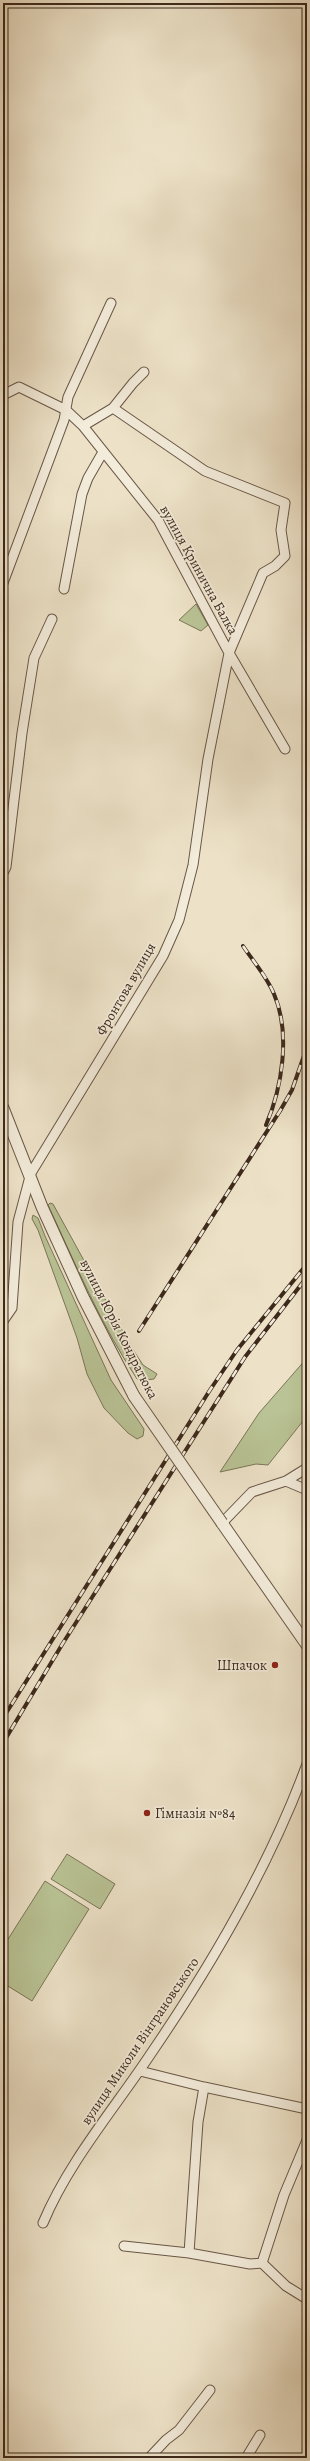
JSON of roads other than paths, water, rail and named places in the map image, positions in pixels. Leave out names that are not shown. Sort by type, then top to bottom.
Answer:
[{"type":"street","points":[[3,582],[64,420],[68,397],[111,302]]},
{"type":"street","points":[[83,426],[113,408],[144,372]]},
{"type":"street","name":"вулиця Кринична Балка","points":[[3,395],[19,387],[66,410],[83,426],[158,520],[228,653]]},
{"type":"street","name":"Фронтова вулиця","points":[[3,1321],[12,1308],[18,1222],[31,1174],[163,956],[179,920],[193,865],[208,759],[228,653],[263,573],[275,566],[285,556],[281,530],[285,503],[205,471],[113,408]]},
{"type":"street","points":[[64,589],[82,494],[88,478],[103,452]]},
{"type":"street","points":[[3,873],[6,867],[22,733],[34,658],[52,619]]},
{"type":"street","points":[[228,653],[285,749]]},
{"type":"street","name":"вулиця Юрія Кондратюка","points":[[3,1108],[31,1174],[42,1207],[83,1297],[134,1396],[307,1646]]},
{"type":"street","points":[[222,1523],[252,1492],[286,1480],[307,1468]]},
{"type":"street","points":[[286,1480],[307,1490]]},
{"type":"street","name":"вулиця Миколи Вінграновського","points":[[43,2223],[51,2204],[79,2156],[140,2071],[183,2007],[222,1940],[293,1802],[307,1764]]},
{"type":"street","points":[[140,2071],[204,2087],[307,2109]]},
{"type":"street","points":[[189,2254],[198,2122],[204,2087]]},
{"type":"street","points":[[262,2263],[284,2195],[307,2140]]},
{"type":"street","points":[[124,2246],[189,2254],[250,2264],[262,2263],[286,2286],[307,2299]]},
{"type":"street","points":[[149,2458],[179,2430],[210,2390]]},
{"type":"street","points":[[246,2458],[260,2435]]},
{"type":"railway","points":[[243,946],[264,975],[274,994],[279,1009],[282,1026],[283,1043],[280,1078],[272,1110],[266,1125]]},
{"type":"railway","points":[[139,1331],[280,1111],[292,1090],[307,1047]]},
{"type":"railway","points":[[3,1718],[210,1390],[237,1350],[307,1264]]},
{"type":"railway","points":[[3,1743],[63,1643],[245,1357],[307,1277]]},
{"type":"place","name":"Шпачок","points":[[275,1665]]},
{"type":"place","name":"Гімназія №84","points":[[147,1813]]}]
